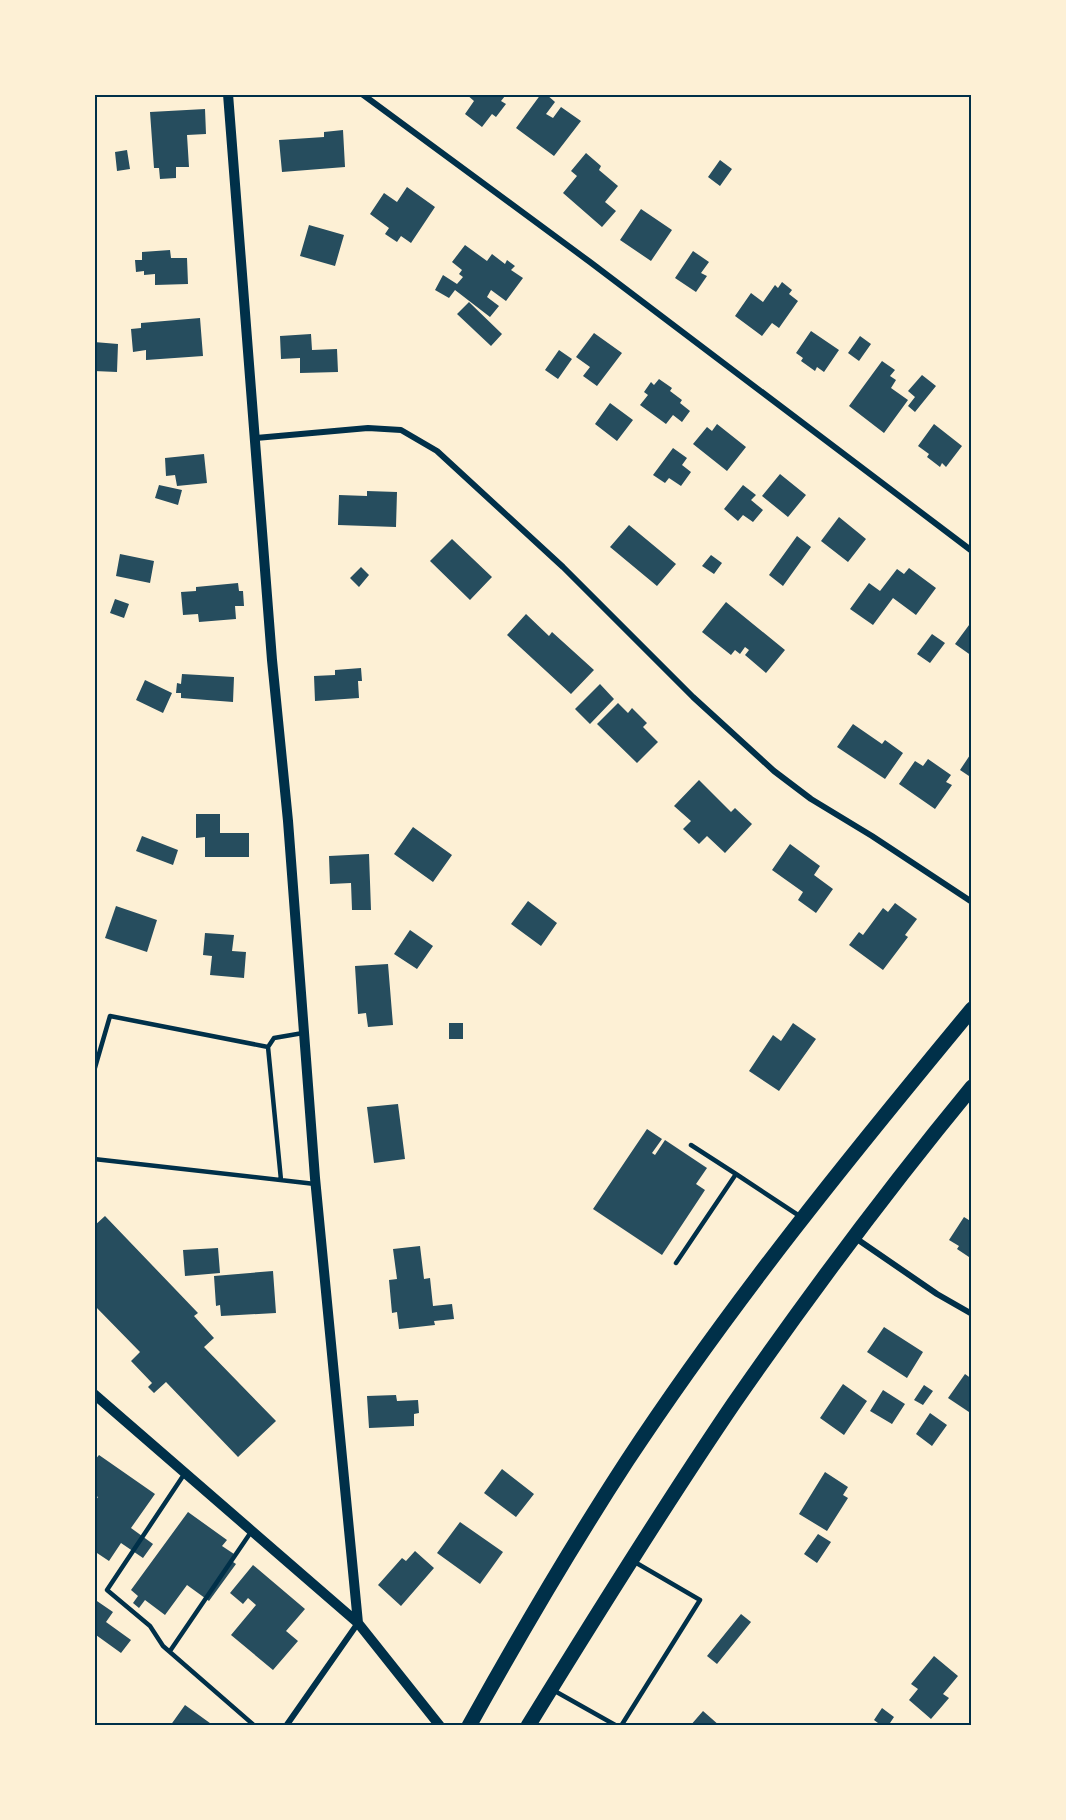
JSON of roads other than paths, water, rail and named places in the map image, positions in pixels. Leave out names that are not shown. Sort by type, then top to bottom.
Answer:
[{"type":"main road","points":[[469,1725],[539,1602],[629,1458],[803,1219],[864,1140],[972,1009]]},
{"type":"main road","points":[[528,1725],[734,1404],[854,1237],[972,1087]]},
{"type":"street","points":[[362,94],[590,262],[972,551]]},
{"type":"street","points":[[227,95],[272,660],[288,821],[315,1184],[358,1623],[286,1725]]},
{"type":"street","points":[[256,438],[368,428],[401,429],[436,451],[562,567],[693,697],[774,771],[811,800],[881,842],[972,902]]},
{"type":"street","points":[[854,1237],[938,1294],[972,1314]]},
{"type":"street","points":[[94,1394],[358,1623],[440,1725]]},
{"type":"lane","points":[[94,1071],[110,1016],[268,1047]]},
{"type":"lane","points":[[282,1180],[268,1047],[274,1038],[303,1033]]},
{"type":"lane","points":[[690,1145],[803,1219]]},
{"type":"lane","points":[[94,1159],[315,1184]]},
{"type":"lane","points":[[676,1263],[736,1174]]},
{"type":"lane","points":[[185,1473],[107,1590],[150,1626],[163,1646],[255,1725]]},
{"type":"lane","points":[[170,1652],[252,1531]]},
{"type":"lane","points":[[621,1725],[700,1600],[632,1560]]},
{"type":"lane","points":[[551,1689],[617,1725]]}]
